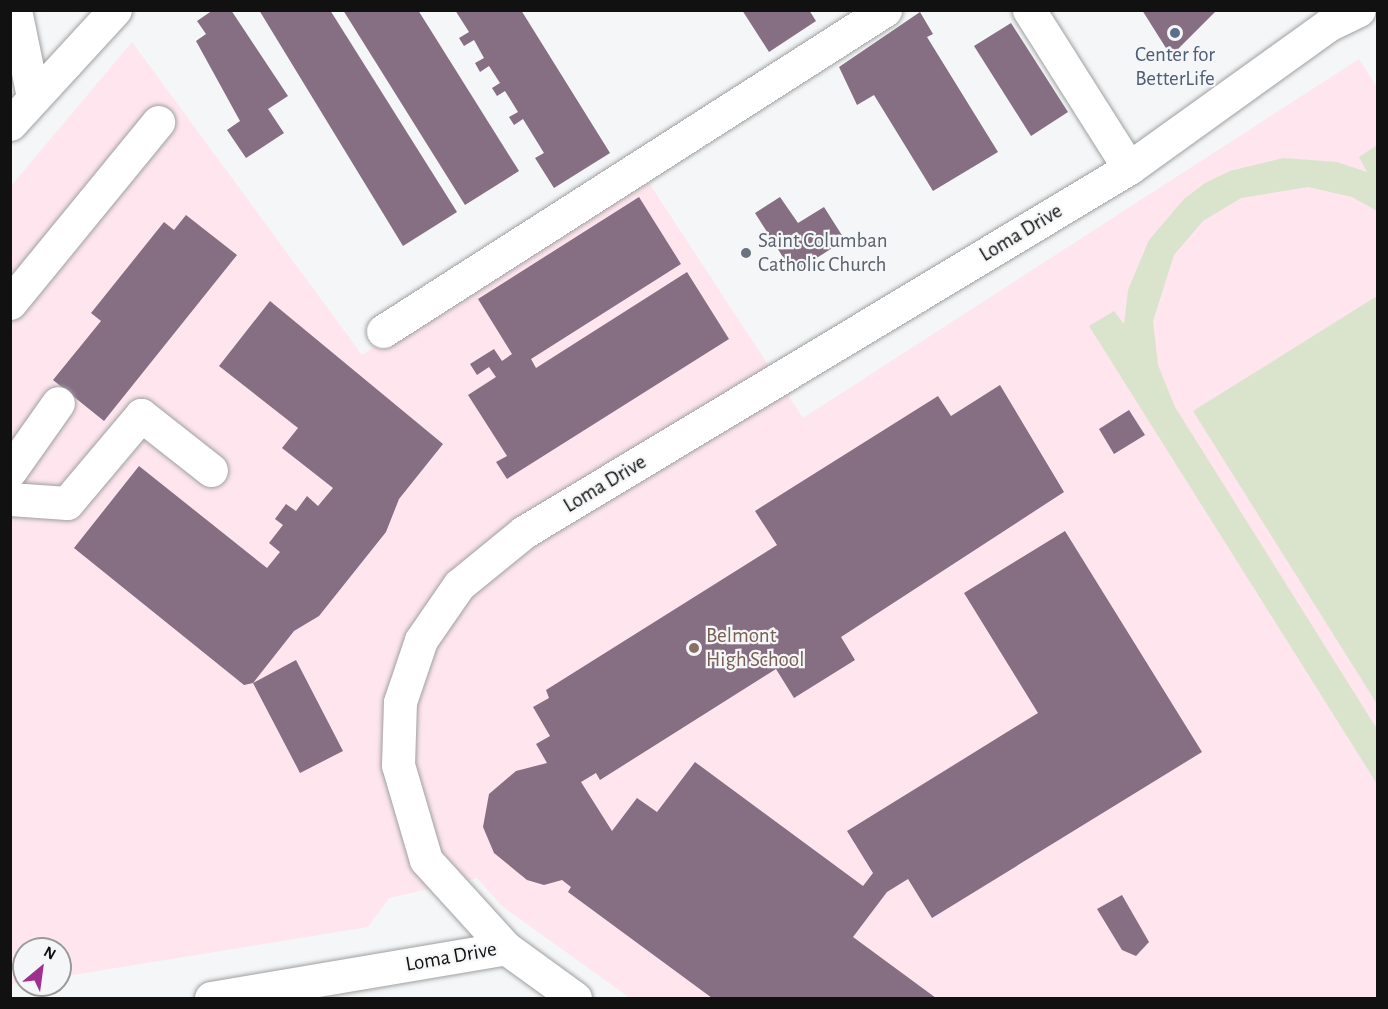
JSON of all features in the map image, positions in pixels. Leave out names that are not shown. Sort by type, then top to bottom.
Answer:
[{"type":"street","points":[[15,10],[33,97]]},
{"type":"street","points":[[10,124],[115,10]]},
{"type":"street","points":[[382,331],[885,10]]},
{"type":"street","points":[[1029,10],[1129,168]]},
{"type":"street","name":"Loma Drive","points":[[507,948],[426,860],[398,765],[400,702],[421,640],[459,585],[524,532],[1129,168],[1328,25],[1359,10]]},
{"type":"street","points":[[10,303],[158,123]]},
{"type":"street","points":[[10,471],[58,403]]},
{"type":"street","points":[[10,499],[66,503],[141,415],[211,470]]},
{"type":"street","points":[[507,948],[575,999]]},
{"type":"street","name":"Loma Drive","points":[[211,999],[507,948]]},
{"type":"shaded area","name":"Belmont High School","points":[[132,42],[362,355],[643,174],[803,418],[1359,59],[1378,89],[1377,998],[630,998],[503,907],[477,878],[389,898],[368,927],[72,975],[72,937],[12,937],[11,985],[11,186]]},
{"type":"green space","points":[[1377,145],[1377,211],[1352,197],[1308,187],[1241,198],[1203,221],[1174,255],[1153,321],[1158,365],[1175,407],[1377,729],[1377,784],[1089,326],[1114,311],[1124,324],[1128,290],[1149,240],[1184,199],[1205,183],[1230,171],[1283,158],[1337,162],[1367,172],[1359,157]]},
{"type":"green space","points":[[1377,296],[1377,704],[1193,411]]},
{"type":"building","points":[[213,10],[231,10],[288,96],[268,109],[284,133],[246,158],[227,130],[240,121],[196,41],[206,34],[197,21]]},
{"type":"building","points":[[259,10],[330,10],[457,212],[403,246]]},
{"type":"building","points":[[343,10],[418,10],[519,171],[465,205]]},
{"type":"building","points":[[455,10],[521,10],[610,153],[554,188],[535,158],[544,153],[523,119],[514,125],[509,117],[518,112],[505,91],[497,96],[492,88],[500,83],[489,66],[480,72],[475,63],[484,58],[474,40],[464,46],[459,38],[469,32]]},
{"type":"building","points":[[742,10],[809,10],[816,21],[769,52]]},
{"type":"building","name":"Center for BetterLife","points":[[1142,10],[1217,10],[1171,56]]},
{"type":"building","points":[[920,12],[933,34],[927,37],[998,152],[933,191],[874,95],[857,105],[839,67]]},
{"type":"building","points":[[1011,23],[1068,112],[1031,136],[974,46]]},
{"type":"building","points":[[639,197],[681,264],[531,359],[536,368],[687,272],[729,339],[507,479],[496,462],[507,456],[468,395],[496,377],[489,367],[477,375],[470,364],[494,349],[502,361],[512,354],[478,299]]},
{"type":"building","points":[[780,197],[798,223],[824,207],[845,240],[793,273],[755,213]]},
{"type":"building","points":[[186,215],[237,255],[104,421],[53,380],[101,321],[91,313],[164,222],[174,230]]},
{"type":"building","points":[[270,301],[443,444],[399,499],[386,532],[319,616],[294,631],[253,683],[244,685],[74,548],[139,466],[267,568],[280,552],[269,543],[283,525],[275,519],[286,504],[296,511],[307,496],[318,506],[333,488],[282,448],[298,428],[219,366]]},
{"type":"building","points":[[1000,385],[1064,492],[841,637],[855,660],[794,698],[776,669],[600,780],[596,773],[581,782],[612,831],[637,798],[657,812],[695,762],[863,886],[873,873],[847,831],[1038,713],[964,593],[1065,531],[1202,752],[932,918],[908,879],[887,892],[853,937],[936,998],[712,998],[568,892],[571,887],[562,880],[544,885],[527,880],[494,853],[483,827],[489,794],[516,771],[547,763],[536,744],[550,736],[533,707],[549,698],[546,690],[777,545],[755,511],[938,396],[951,416]]},
{"type":"building","points":[[1129,410],[1145,435],[1114,454],[1099,429]]},
{"type":"building","points":[[296,660],[343,751],[300,773],[253,683]]},
{"type":"building","points":[[1122,895],[1149,942],[1136,956],[1122,950],[1097,909]]},
{"type":"place","name":"Center for BetterLife","points":[[1175,33]]},
{"type":"place","name":"Saint Columban Catholic Church","points":[[746,253]]},
{"type":"place","name":"Belmont High School","points":[[694,648]]}]
